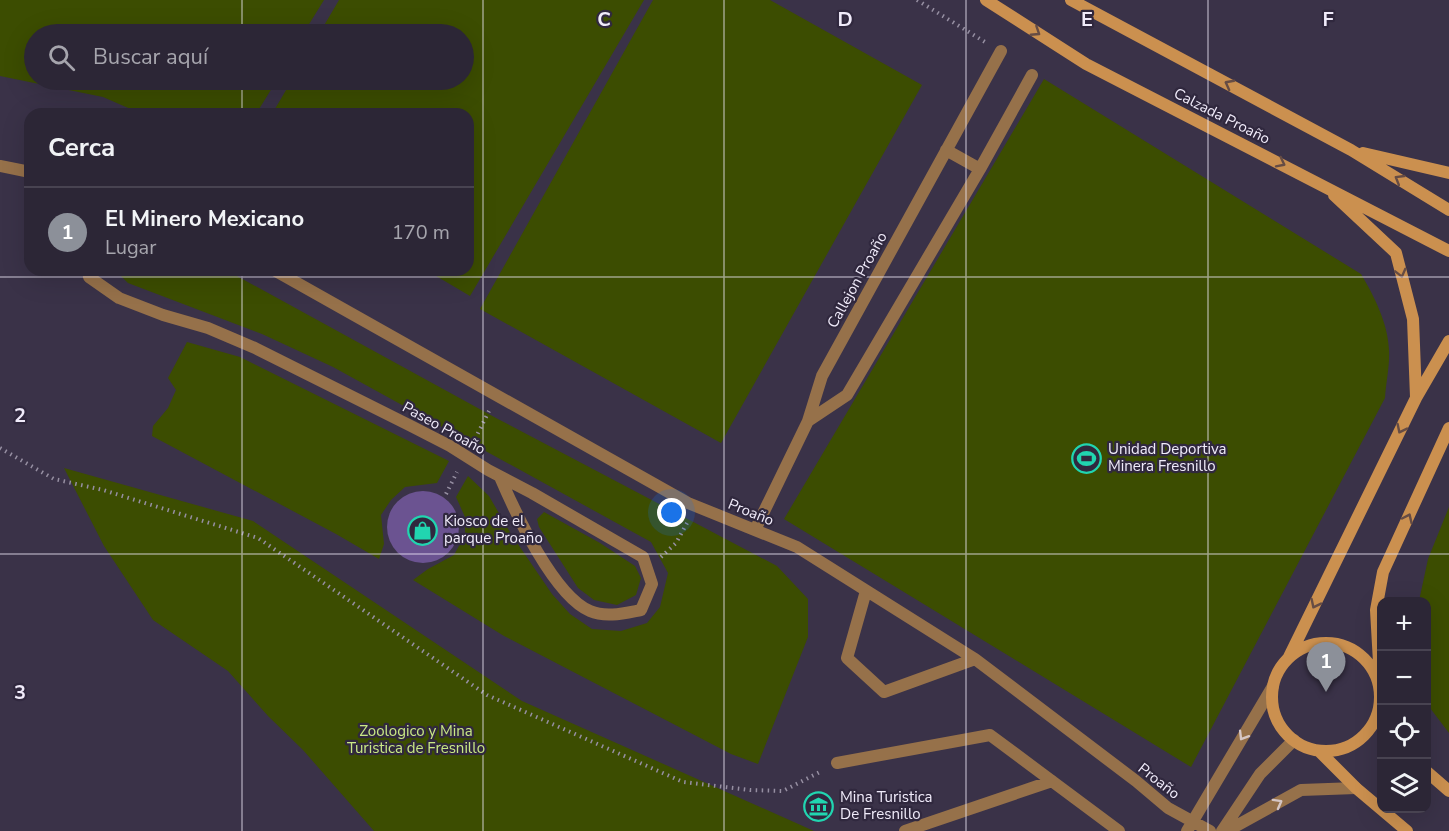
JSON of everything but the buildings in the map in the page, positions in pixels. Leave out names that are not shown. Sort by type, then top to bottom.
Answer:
[{"type":"main road","name":"Calzada Proaño","points":[[986,0],[1086,64],[1449,251]]},
{"type":"main road","name":"Calzada Proaño","points":[[1071,0],[1351,150],[1449,210]]},
{"type":"main road","points":[[1351,150],[1449,173]]},
{"type":"main road","points":[[1322,184],[1396,253],[1413,319],[1416,398]]},
{"type":"main road","points":[[1380,705],[1378,717],[1368,732],[1354,744],[1337,751],[1319,751],[1301,746],[1287,735],[1276,719],[1272,703],[1273,686],[1416,398],[1449,341]]},
{"type":"main road","points":[[1378,651],[1376,610],[1383,572],[1449,428]]},
{"type":"main road","points":[[1289,657],[1304,648],[1321,643],[1340,644],[1357,651],[1370,664],[1377,676]]},
{"type":"main road","points":[[1319,751],[1356,788],[1407,831]]},
{"type":"main road","points":[[1431,775],[1449,791]]},
{"type":"lane","name":"Callejon Proaño","points":[[755,530],[808,421],[822,376],[1001,51]]},
{"type":"lane","points":[[808,421],[847,395],[980,170],[1032,75]]},
{"type":"lane","points":[[946,150],[980,170]]},
{"type":"lane","points":[[0,166],[24,171]]},
{"type":"lane","name":"Paseo Proaño","points":[[89,276],[119,298],[163,315],[208,328],[255,348],[411,426],[500,477],[532,492],[642,557],[647,569]]},
{"type":"lane","name":"Proaño","points":[[285,276],[696,506],[797,547],[975,659],[1136,781],[1190,826],[1210,831]]},
{"type":"lane","points":[[500,477],[517,516],[555,578],[570,597],[590,611],[616,615],[640,610],[652,584],[647,569]]},
{"type":"lane","points":[[866,591],[847,658],[884,692],[975,659]]},
{"type":"lane","points":[[1190,826],[1273,686]]},
{"type":"lane","points":[[837,763],[990,735],[1119,831]]},
{"type":"lane","points":[[1222,831],[1260,774],[1294,740]]},
{"type":"lane","points":[[905,831],[1052,781]]},
{"type":"lane","points":[[1227,831],[1301,790],[1356,788]]},
{"type":"path","points":[[917,0],[1001,51]]},
{"type":"path","points":[[0,448],[54,479],[103,490],[258,538],[487,695],[683,782],[750,790],[783,790],[837,763]]},
{"type":"path","points":[[647,569],[676,543],[696,506]]},
{"type":"green space","points":[[0,0],[324,0],[309,24],[24,24],[24,81],[0,76]]},
{"type":"green space","points":[[339,0],[644,0],[470,296],[436,276],[474,276],[474,108],[276,108],[286,90],[474,90],[474,24],[325,24]]},
{"type":"green space","points":[[653,0],[770,0],[922,85],[721,443],[480,309]]},
{"type":"green space","name":"Unidad Deportiva Minera Fresnillo","points":[[1044,79],[1361,274],[1386,330],[1389,356],[1385,398],[1191,767],[784,519]]},
{"type":"green space","points":[[69,90],[271,90],[260,108],[128,108],[103,97]]},
{"type":"green space","points":[[121,276],[237,276],[496,418],[777,566],[808,599],[808,637],[758,764],[731,754],[504,636],[413,580],[454,555],[465,535],[465,517],[456,497],[468,476],[489,496],[511,534],[552,594],[570,614],[592,629],[621,631],[647,623],[660,607],[668,573],[651,542],[333,367],[262,334],[128,283]]},
{"type":"green space","points":[[187,342],[240,357],[449,461],[437,483],[405,487],[391,500],[381,515],[384,544],[379,559],[152,436],[153,426],[168,408],[176,390],[168,378]]},
{"type":"green space","name":"Zoologico y Mina Turistica de Fresnillo","points":[[64,468],[253,521],[522,701],[814,831],[374,831],[303,750],[268,716],[228,671],[153,620],[104,546]]},
{"type":"green space","points":[[1449,507],[1449,733],[1431,709],[1431,597],[1420,597],[1428,559]]},
{"type":"green space","points":[[544,512],[600,543],[635,566],[641,578],[636,595],[617,605],[594,600],[578,588],[539,527],[537,519]]},
{"type":"place","name":"Unidad Deportiva Minera Fresnillo","points":[[1087,458]]},
{"type":"place","name":"Kiosco de el parque Proaño","points":[[423,530]]},
{"type":"place","name":"El Minero Mexicano","points":[[1326,692]]},
{"type":"place","name":"Mina Turistica De Fresnillo","points":[[819,806]]}]
